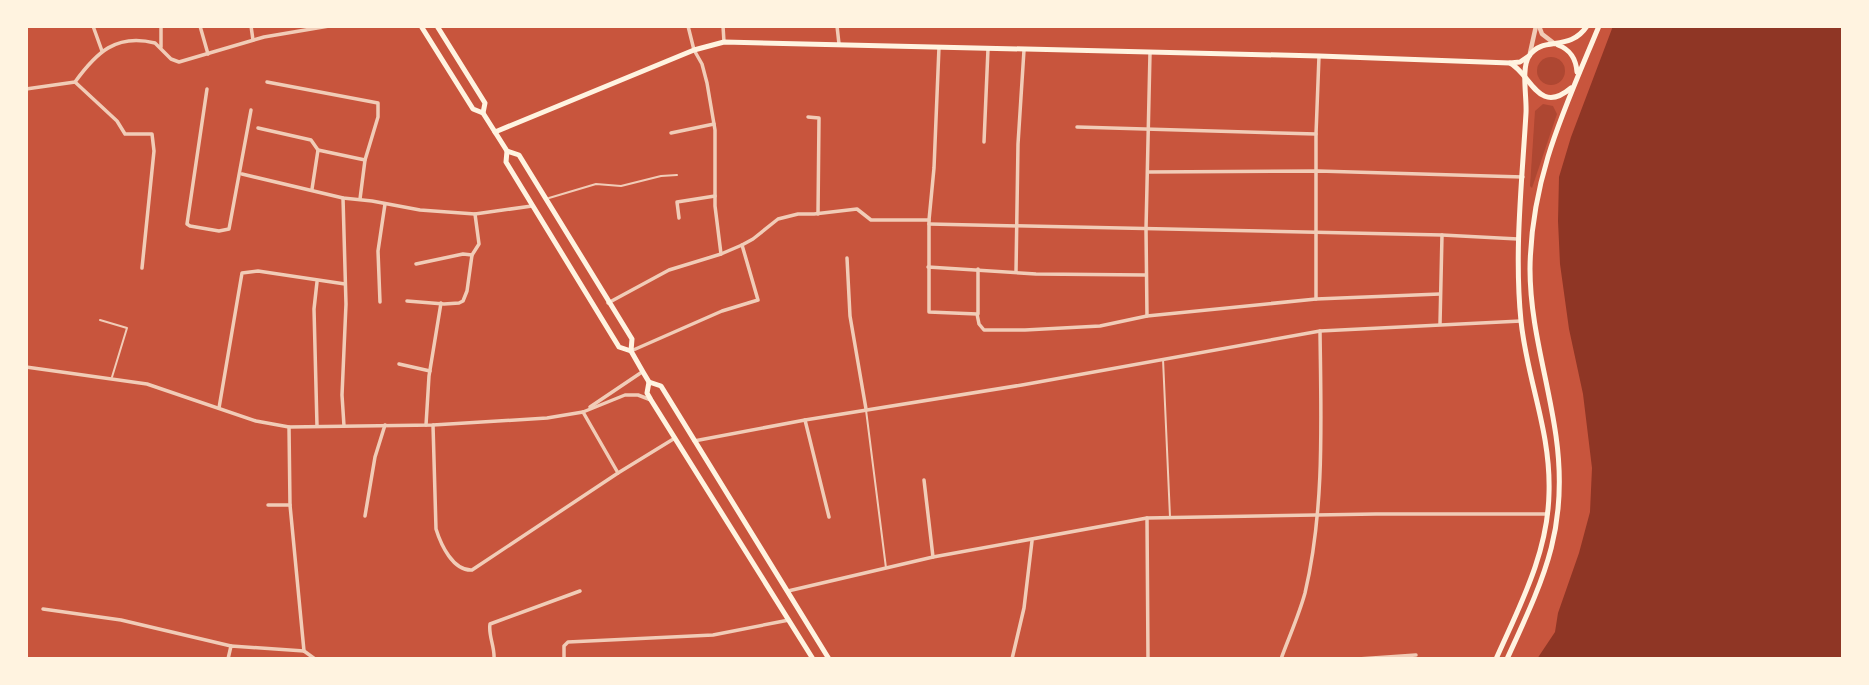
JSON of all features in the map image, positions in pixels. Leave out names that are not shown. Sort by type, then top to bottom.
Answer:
[{"type":"main road","points":[[420,26],[473,109],[483,113],[508,151],[519,155],[632,339],[631,351],[649,382],[661,386],[830,659]]},
{"type":"main road","points":[[437,26],[485,103],[483,113]]},
{"type":"main road","points":[[495,132],[694,50],[724,42],[1510,63],[1520,62],[1540,46],[1578,38],[1587,26]]},
{"type":"main road","points":[[1507,659],[1550,558],[1558,514],[1560,474],[1556,433],[1532,320],[1530,268],[1540,185],[1550,144],[1599,26]]},
{"type":"main road","points":[[1510,63],[1522,71],[1536,92],[1550,96],[1565,92],[1577,73],[1574,58],[1569,51],[1555,44]]},
{"type":"main road","points":[[1496,659],[1535,571],[1548,514],[1547,446],[1521,321],[1520,239],[1525,71],[1529,56]]},
{"type":"main road","points":[[508,151],[506,162],[619,347],[631,351]]},
{"type":"main road","points":[[1521,321],[1532,320]]},
{"type":"main road","points":[[649,382],[647,393],[650,400],[813,659]]},
{"type":"main road","points":[[1548,514],[1558,514]]},
{"type":"main road","points":[[774,594],[788,591]]},
{"type":"street","points":[[93,26],[102,51]]},
{"type":"street","points":[[161,26],[161,47]]},
{"type":"street","points":[[201,26],[208,54]]},
{"type":"street","points":[[251,26],[253,40]]},
{"type":"street","points":[[26,89],[75,82],[102,51],[119,42],[135,39],[155,43],[174,62],[291,29],[329,26]]},
{"type":"street","points":[[688,26],[694,50],[702,64],[714,124],[715,196],[721,254]]},
{"type":"street","points":[[723,26],[724,42]]},
{"type":"street","points":[[837,26],[839,44]]},
{"type":"street","points":[[1537,26],[1542,34],[1555,44]]},
{"type":"street","points":[[1529,56],[1537,26]]},
{"type":"street","points":[[939,47],[929,222],[929,312],[978,314]]},
{"type":"street","points":[[984,142],[988,49]]},
{"type":"street","points":[[1016,272],[1018,144],[1024,50]]},
{"type":"street","points":[[1147,316],[1150,53]]},
{"type":"street","points":[[1315,299],[1319,56]]},
{"type":"street","points":[[75,82],[117,121],[125,134],[152,134],[154,151],[142,268]]},
{"type":"street","points":[[267,82],[376,101],[379,107],[378,117],[365,160],[359,199]]},
{"type":"street","points":[[207,89],[187,224],[219,231],[229,229],[251,110]]},
{"type":"street","points":[[808,117],[820,118],[818,214]]},
{"type":"street","points":[[671,133],[714,124]]},
{"type":"street","points":[[1077,127],[1316,134]]},
{"type":"street","points":[[258,128],[312,140],[318,150],[312,189]]},
{"type":"street","points":[[318,150],[365,160]]},
{"type":"street","points":[[1148,172],[1318,171],[1523,177]]},
{"type":"street","points":[[241,173],[343,198],[420,210],[475,214],[532,205]]},
{"type":"street","points":[[679,218],[677,202],[715,196]]},
{"type":"street","points":[[343,198],[344,426]]},
{"type":"street","points":[[380,302],[379,251],[385,204]]},
{"type":"street","points":[[608,303],[661,274],[741,245],[778,219],[798,214],[856,209],[871,220],[1520,239]]},
{"type":"street","points":[[407,301],[463,301],[472,254],[479,244],[475,214]]},
{"type":"street","points":[[1440,324],[1442,235]]},
{"type":"street","points":[[631,351],[722,311],[758,300],[741,245]]},
{"type":"street","points":[[416,264],[472,254]]},
{"type":"street","points":[[847,258],[850,316],[866,409]]},
{"type":"street","points":[[928,267],[1146,275]]},
{"type":"street","points":[[978,269],[978,314],[981,327],[990,331],[1100,326],[1147,316],[1315,299],[1440,294]]},
{"type":"street","points":[[219,408],[242,273],[258,271],[317,282],[345,284]]},
{"type":"street","points":[[317,282],[314,309],[317,426]]},
{"type":"street","points":[[426,425],[430,371],[441,303]]},
{"type":"street","points":[[694,441],[805,419],[1022,385],[1320,331],[1521,321]]},
{"type":"street","points":[[1281,659],[1305,593],[1313,549],[1321,461],[1320,331]]},
{"type":"street","points":[[399,364],[430,371]]},
{"type":"street","points":[[26,367],[147,384],[256,421],[289,427],[433,425],[547,418],[583,412],[625,395],[638,395],[650,400]]},
{"type":"street","points":[[583,412],[643,372]]},
{"type":"street","points":[[583,412],[618,473]]},
{"type":"street","points":[[805,419],[829,517]]},
{"type":"street","points":[[365,516],[375,457],[385,425]]},
{"type":"street","points":[[433,425],[438,537],[456,565],[466,570],[472,570],[675,438]]},
{"type":"street","points":[[289,427],[290,505],[304,651]]},
{"type":"street","points":[[924,480],[933,557]]},
{"type":"street","points":[[268,505],[290,505]]},
{"type":"street","points":[[788,591],[933,557],[1147,518],[1548,514]]},
{"type":"street","points":[[1147,518],[1148,659]]},
{"type":"street","points":[[1012,659],[1024,608],[1032,541]]},
{"type":"street","points":[[494,659],[495,649],[489,631],[491,624],[580,592]]},
{"type":"street","points":[[43,609],[121,620],[231,646],[304,651],[315,659]]},
{"type":"street","points":[[564,659],[564,646],[568,642],[713,635],[789,620]]},
{"type":"street","points":[[228,659],[231,646]]},
{"type":"street","points":[[1358,659],[1416,655]]},
{"type":"lane","points":[[545,200],[596,184],[621,186],[661,176],[677,175]]},
{"type":"lane","points":[[100,320],[127,328],[112,379]]},
{"type":"lane","points":[[1163,358],[1171,517]]},
{"type":"lane","points":[[866,409],[886,569]]},
{"type":"shaded area","points":[[1613,26],[1843,26],[1843,659],[1537,659],[1555,632],[1558,613],[1590,512],[1592,468],[1583,394],[1569,329],[1560,264],[1559,177],[1571,137]]},
{"type":"shaded area","points":[[1551,57],[1561,61],[1565,71],[1561,81],[1551,85],[1541,81],[1537,71],[1541,61]]},
{"type":"shaded area","points":[[1543,104],[1553,106],[1557,114],[1532,188],[1535,111]]}]
